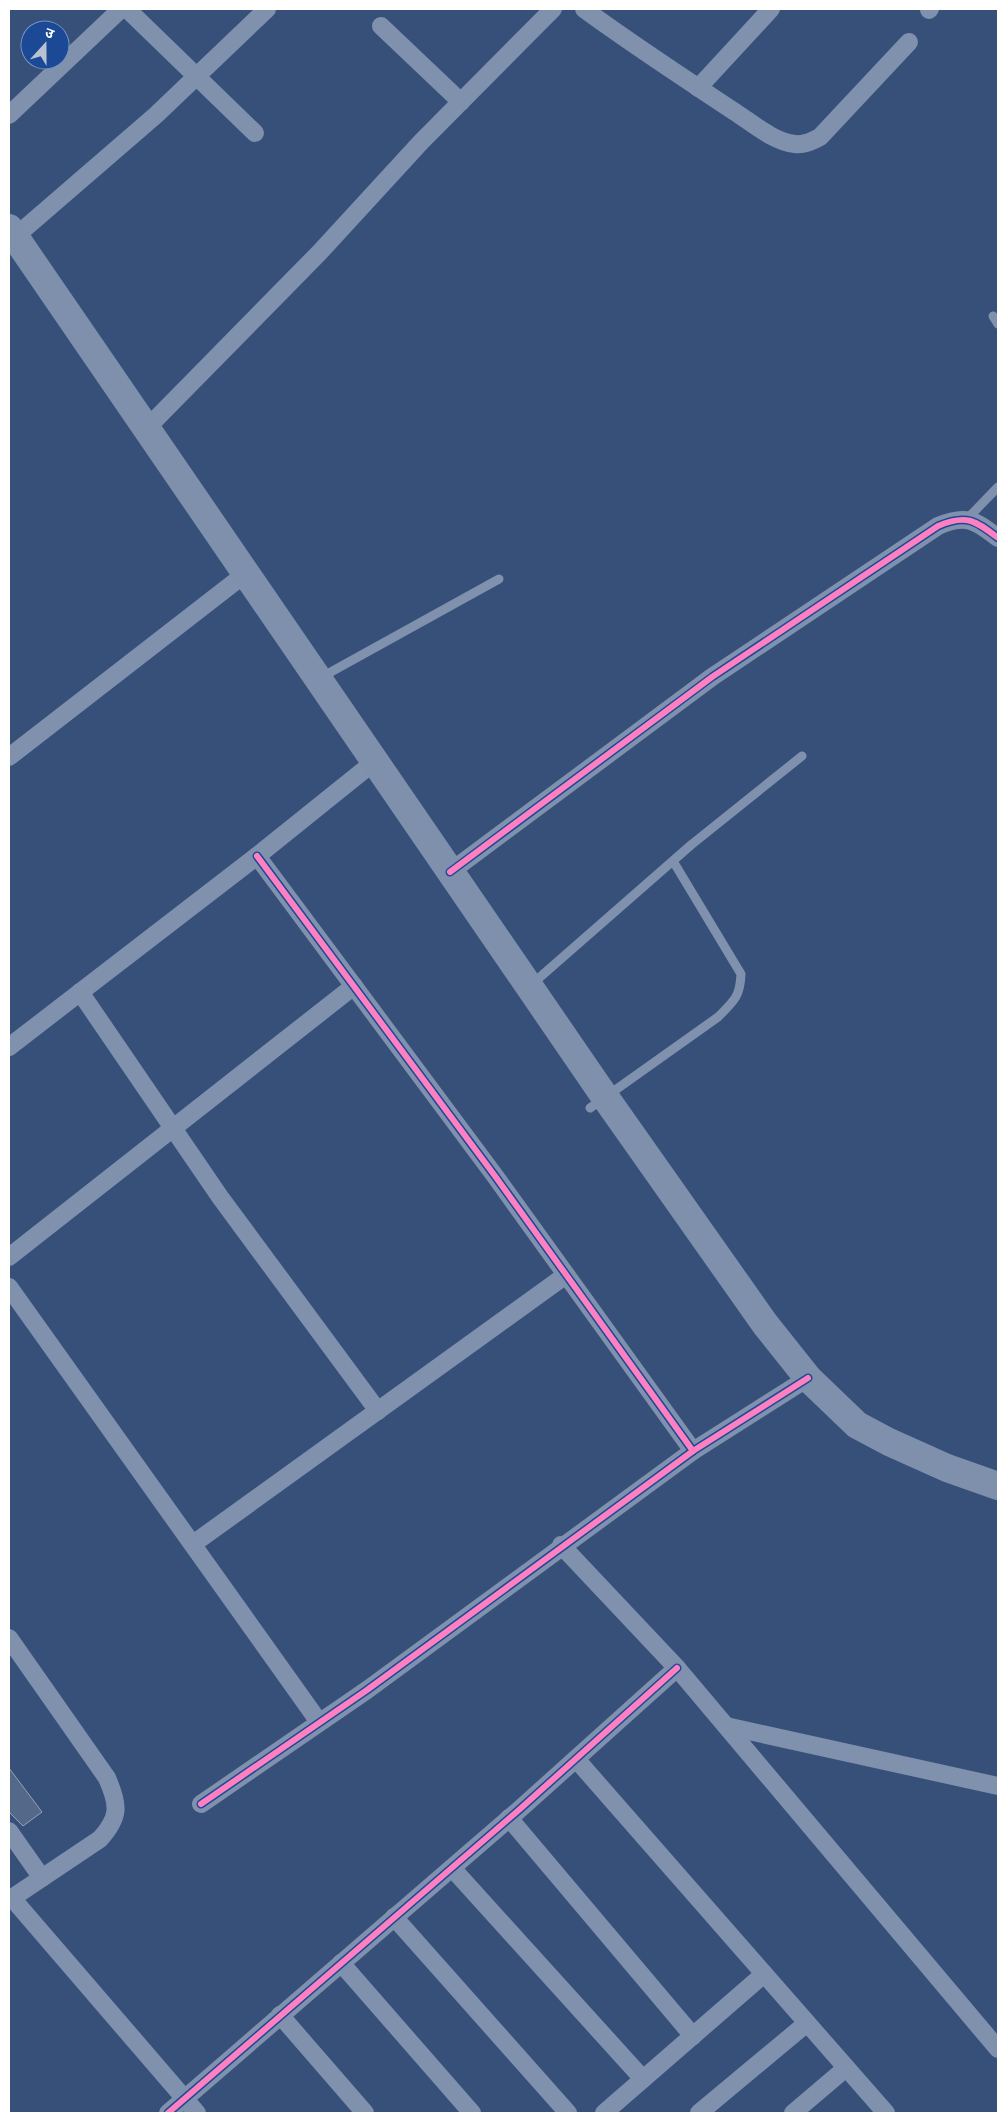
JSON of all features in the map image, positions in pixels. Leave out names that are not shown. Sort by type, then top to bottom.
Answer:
[{"type":"main road","points":[[10,242],[146,429],[238,579],[318,679],[367,768],[450,872],[528,986],[597,1103]]},
{"type":"main road","points":[[10,242],[597,1103],[742,1293],[800,1383],[857,1425],[897,1446],[996,1488]]},
{"type":"street","points":[[9,115],[121,9]]},
{"type":"street","points":[[127,9],[255,133]]},
{"type":"street","points":[[10,242],[156,115],[267,9]]},
{"type":"street","points":[[584,9],[642,52],[779,140],[794,144],[808,143],[820,137],[909,42]]},
{"type":"street","points":[[698,88],[771,9]]},
{"type":"street","points":[[146,429],[319,253],[546,11]]},
{"type":"street","points":[[381,26],[461,102]]},
{"type":"street","points":[[450,872],[720,672],[938,526],[954,519],[967,518],[983,526],[998,538]]},
{"type":"street","points":[[9,757],[238,579]]},
{"type":"street","points":[[9,1047],[257,856],[367,768]]},
{"type":"street","points":[[257,856],[566,1275],[693,1451]]},
{"type":"street","points":[[9,1257],[354,986]]},
{"type":"street","points":[[80,992],[226,1205],[378,1411]]},
{"type":"street","points":[[193,1544],[566,1275]]},
{"type":"street","points":[[9,1288],[320,1722]]},
{"type":"street","points":[[201,1804],[367,1690],[561,1545],[693,1451],[800,1383]]},
{"type":"street","points":[[561,1545],[677,1668],[998,2049]]},
{"type":"street","points":[[9,1638],[107,1778],[115,1796],[117,1812],[111,1828],[100,1840],[10,1899],[197,2113]]},
{"type":"street","points":[[168,2113],[510,1818],[677,1668]]},
{"type":"street","points":[[726,1726],[998,1786]]},
{"type":"street","points":[[576,1759],[886,2113]]},
{"type":"street","points":[[510,1818],[693,2036]]},
{"type":"street","points":[[9,1832],[42,1878]]},
{"type":"street","points":[[452,1868],[643,2079]]},
{"type":"street","points":[[394,1917],[568,2113]]},
{"type":"street","points":[[341,1963],[472,2113]]},
{"type":"street","points":[[604,2113],[764,1974]]},
{"type":"street","points":[[280,2015],[365,2113]]},
{"type":"street","points":[[699,2113],[807,2024]]},
{"type":"street","points":[[793,2113],[846,2068]]},
{"type":"lane","points":[[967,518],[998,487]]},
{"type":"lane","points":[[318,679],[499,579]]},
{"type":"lane","points":[[528,986],[673,861],[802,756]]},
{"type":"lane","points":[[597,1103],[718,1016],[736,1000],[741,990],[741,974],[673,861]]},
{"type":"building","points":[[9,1768],[42,1812],[23,1826],[9,1812]]},
{"type":"cycle path","points":[[450,872],[712,677],[938,526],[956,520],[970,521],[983,527],[998,538]]},
{"type":"cycle path","points":[[257,856],[495,1176],[693,1451]]},
{"type":"cycle path","points":[[201,1804],[367,1690],[693,1451],[808,1378]]},
{"type":"cycle path","points":[[168,2113],[520,1809],[677,1668]]}]
